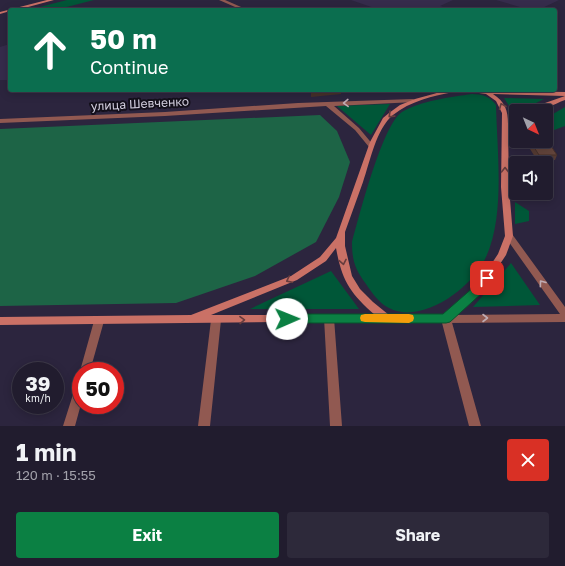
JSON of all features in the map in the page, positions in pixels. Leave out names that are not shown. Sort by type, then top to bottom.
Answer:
[{"type":"main road","points":[[19,8],[52,0]]},
{"type":"main road","points":[[189,320],[294,278],[323,259],[340,238],[371,146],[385,121],[390,115],[413,101],[434,92]]},
{"type":"main road","points":[[486,92],[565,94]]},
{"type":"main road","points":[[0,321],[329,318],[446,319],[479,289],[502,255],[509,236],[505,186],[505,113],[502,102],[497,97],[486,92]]},
{"type":"main road","points":[[547,104],[565,98]]},
{"type":"main road","points":[[340,238],[344,266],[350,283],[359,294],[386,318]]},
{"type":"street","points":[[222,0],[241,8]]},
{"type":"street","name":"улица Шевченко","points":[[0,121],[413,101]]},
{"type":"street","points":[[328,104],[357,129],[371,146]]},
{"type":"street","points":[[509,236],[565,314]]},
{"type":"street","points":[[329,318],[336,426]]},
{"type":"street","points":[[475,426],[446,319],[565,318]]},
{"type":"street","points":[[204,426],[216,320]]},
{"type":"street","points":[[88,362],[99,321]]},
{"type":"street","points":[[70,426],[73,414]]},
{"type":"shaded area","points":[[351,0],[453,0],[440,6],[446,8],[374,8]]},
{"type":"shaded area","points":[[496,0],[559,0],[542,8],[523,8]]},
{"type":"shaded area","points":[[8,45],[8,80],[0,80],[0,47]]},
{"type":"green space","points":[[67,0],[94,0],[63,8],[36,8]]},
{"type":"green space","points":[[472,94],[486,96],[496,105],[499,185],[498,206],[491,244],[484,261],[477,272],[468,283],[456,293],[429,308],[415,312],[402,312],[389,308],[376,298],[359,274],[352,249],[352,242],[360,213],[379,152],[394,120],[402,112],[427,102]]},
{"type":"green space","points":[[504,98],[544,99],[534,104],[509,104],[509,106]]},
{"type":"green space","points":[[390,104],[371,135],[337,106]]},
{"type":"green space","points":[[565,107],[565,126],[553,130],[553,114]]},
{"type":"green space","points":[[320,115],[337,131],[350,162],[339,197],[316,242],[255,276],[176,303],[0,306],[0,129]]},
{"type":"green space","points":[[515,202],[529,211],[529,221],[515,224]]},
{"type":"green space","points":[[511,263],[540,305],[473,307]]},
{"type":"green space","points":[[331,271],[359,309],[250,309]]},
{"type":"building","points":[[535,148],[552,148],[557,155],[539,155]]},
{"type":"slow traffic","points":[[365,318],[409,318]]},
{"type":"route","points":[[287,319],[446,319],[479,289],[487,278]]}]
